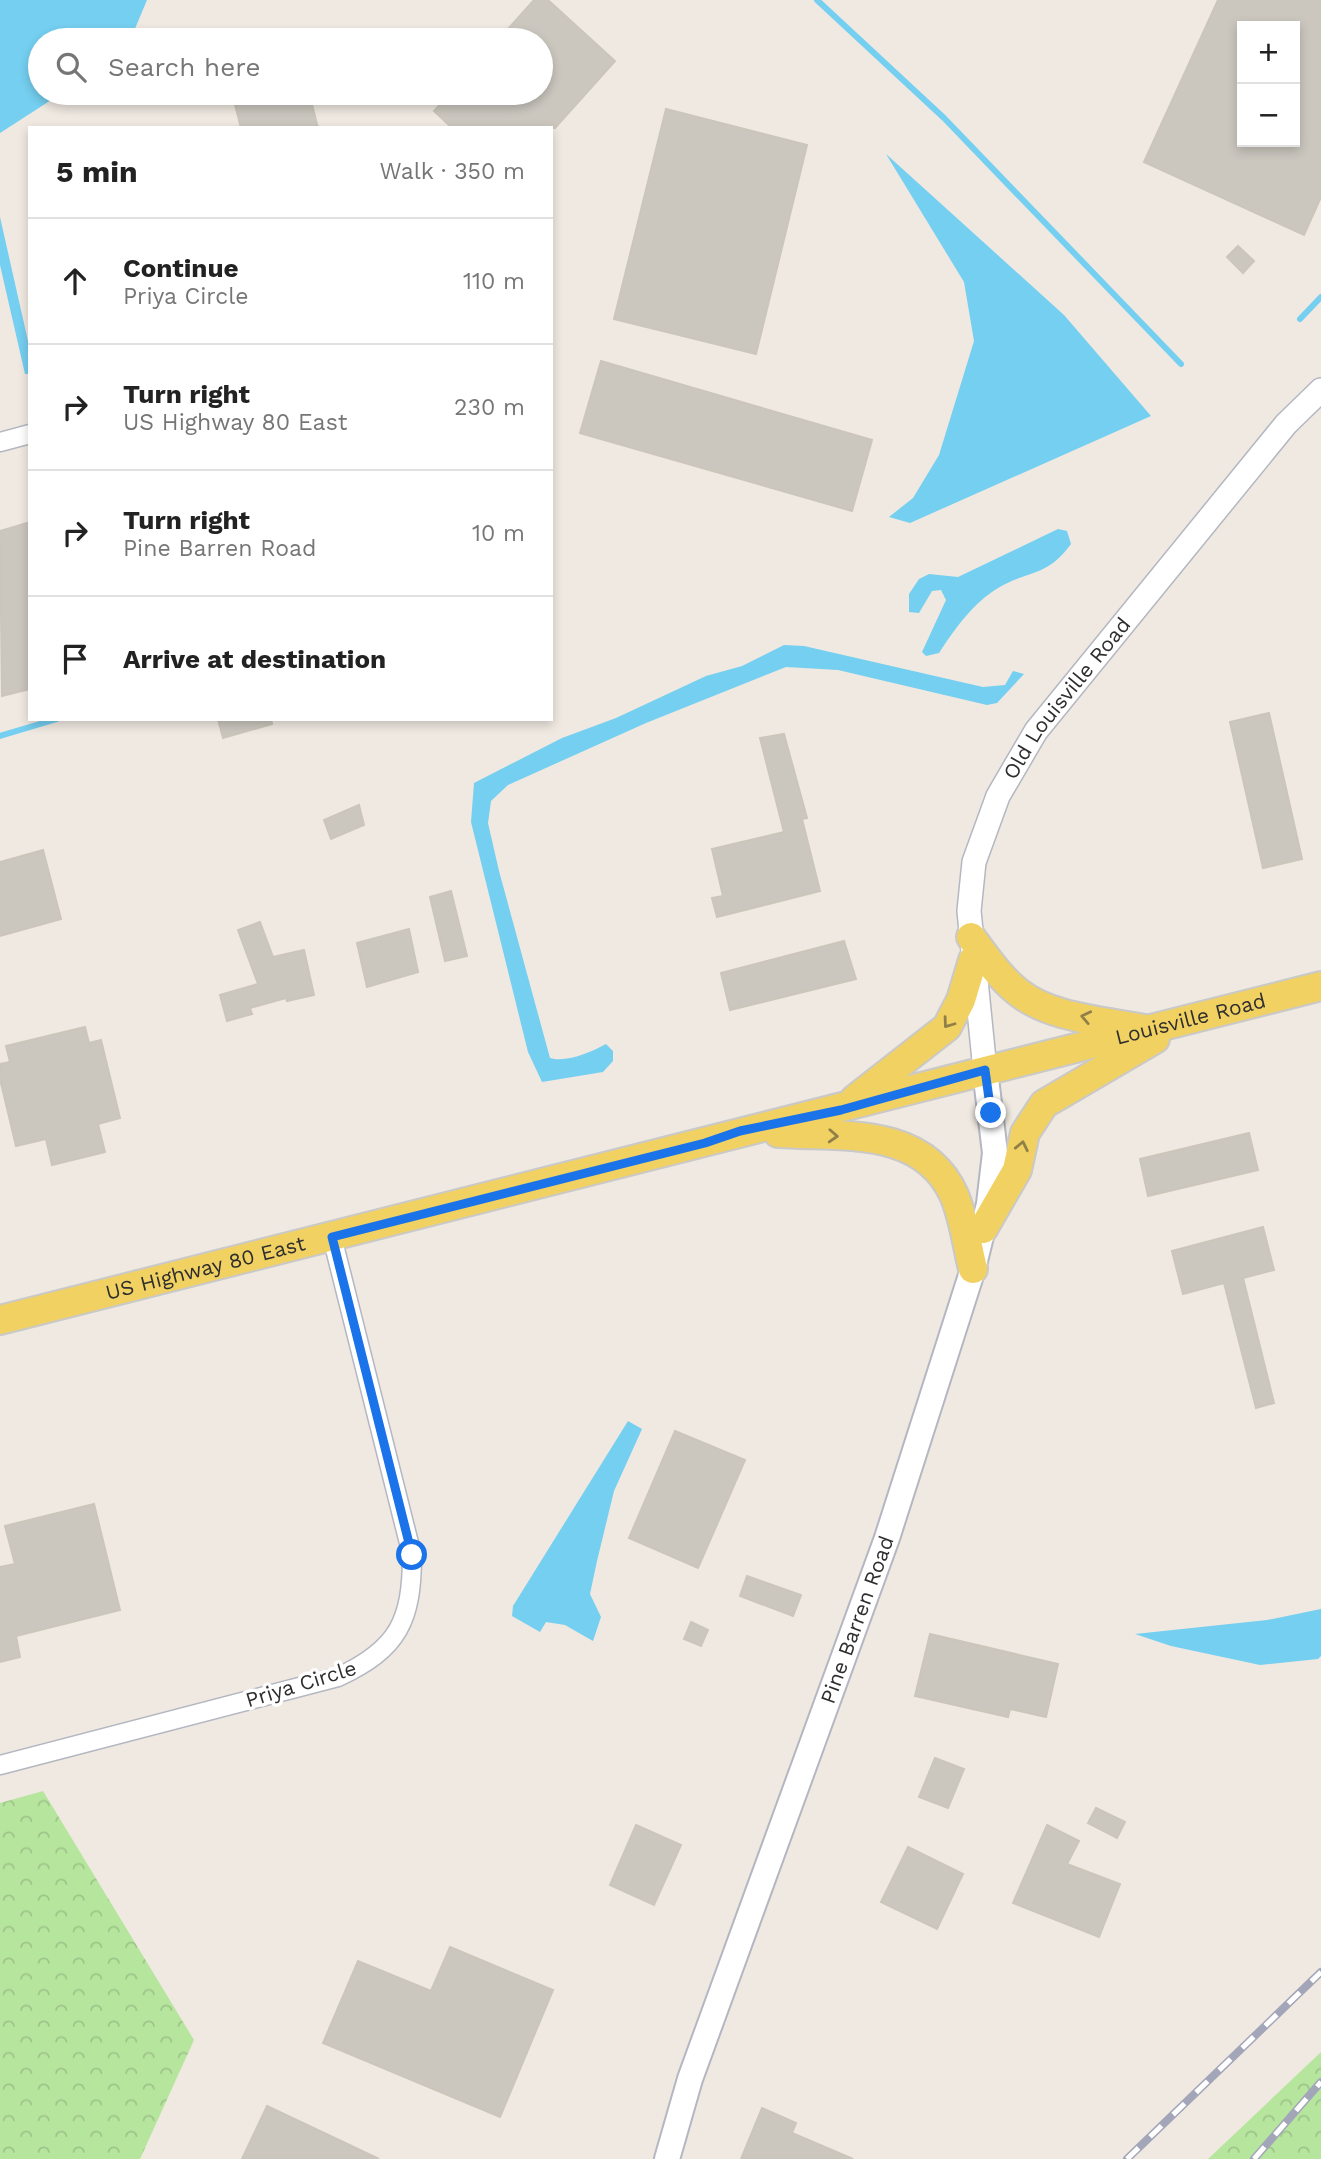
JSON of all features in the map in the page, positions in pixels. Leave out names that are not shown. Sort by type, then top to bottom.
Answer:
[{"type":"main road","points":[[972,949],[1029,1000],[1059,1011],[1153,1031]]},
{"type":"main road","points":[[841,1110],[923,1049],[947,1027],[961,1000],[972,949]]},
{"type":"main road","name":"Louisville Road","points":[[1062,1050],[1153,1031],[1321,986]]},
{"type":"main road","points":[[983,1229],[1017,1170],[1025,1133],[1044,1104],[1186,1022]]},
{"type":"main road","name":"US Highway 80 East","points":[[0,1320],[705,1143],[740,1131],[841,1110],[1062,1050]]},
{"type":"main road","name":"Pine Barren Road","points":[[667,2159],[690,2079],[887,1538],[973,1269],[983,1229],[995,1153],[985,1070]]},
{"type":"main road","points":[[740,1131],[890,1140],[915,1150],[941,1173],[955,1197],[973,1269]]},
{"type":"street","name":"Old Louisville Road","points":[[985,1070],[972,949],[971,884],[980,840],[998,796],[1023,750],[1265,450],[1321,390]]},
{"type":"street","points":[[0,442],[28,435]]},
{"type":"street","name":"Priya Circle","points":[[0,1765],[338,1677],[364,1665],[385,1650],[400,1630],[409,1605],[412,1555],[332,1237]]},
{"type":"green space","points":[[43,1791],[194,2040],[140,2159],[0,2159],[0,1803]]},
{"type":"green space","points":[[1321,2052],[1321,2159],[1208,2159]]},
{"type":"water","points":[[0,0],[147,0],[135,28],[28,28],[28,105],[43,105],[0,133]]},
{"type":"water","points":[[886,154],[1064,315],[1151,416],[910,523],[889,517],[913,498],[939,455],[974,341],[964,282]]},
{"type":"water","points":[[0,217],[28,341],[28,374],[25,374],[0,265]]},
{"type":"water","points":[[1058,529],[1067,531],[1071,544],[1054,563],[1009,582],[989,594],[965,618],[939,653],[926,656],[922,652],[946,600],[941,590],[932,591],[919,613],[909,612],[909,594],[919,579],[929,574],[958,577]]},
{"type":"water","points":[[784,645],[804,646],[983,687],[1005,685],[1013,671],[1024,674],[997,703],[987,705],[838,670],[786,667],[646,723],[508,785],[491,801],[488,823],[550,1058],[571,1058],[606,1044],[613,1051],[613,1061],[603,1072],[542,1082],[528,1052],[471,822],[474,783],[562,738],[616,718],[706,676],[742,666]]},
{"type":"water","points":[[628,1421],[642,1429],[614,1491],[597,1561],[590,1594],[601,1617],[593,1641],[565,1625],[546,1622],[540,1632],[512,1616],[513,1606]]},
{"type":"water","points":[[1321,1609],[1321,1656],[1318,1659],[1260,1665],[1171,1646],[1135,1634],[1267,1620]]},
{"type":"building","points":[[534,0],[548,0],[615,61],[555,128],[450,126],[434,111],[440,105],[553,105],[553,28],[509,28]]},
{"type":"building","points":[[1218,0],[1321,0],[1321,197],[1304,235],[1144,162]]},
{"type":"building","points":[[235,105],[312,105],[317,126],[240,126]]},
{"type":"building","points":[[666,109],[807,145],[756,354],[614,319]]},
{"type":"building","points":[[1238,246],[1254,261],[1243,273],[1227,257]]},
{"type":"building","points":[[601,361],[872,440],[852,511],[580,433]]},
{"type":"building","points":[[28,523],[28,690],[2,696],[0,531]]},
{"type":"building","points":[[1269,713],[1302,859],[1263,868],[1230,722]]},
{"type":"building","points":[[219,721],[271,721],[272,724],[223,738]]},
{"type":"building","points":[[784,734],[807,818],[802,819],[820,891],[717,917],[712,898],[723,896],[712,849],[784,832],[760,738]]},
{"type":"building","points":[[359,805],[364,825],[331,839],[324,820]]},
{"type":"building","points":[[43,850],[61,919],[0,936],[0,862]]},
{"type":"building","points":[[451,891],[467,956],[445,961],[430,897]]},
{"type":"building","points":[[260,922],[273,957],[304,950],[314,995],[287,1001],[286,998],[250,1008],[252,1014],[227,1021],[220,995],[258,984],[238,930]]},
{"type":"building","points":[[409,929],[418,972],[367,987],[357,943]]},
{"type":"building","points":[[844,941],[856,979],[730,1010],[721,973]]},
{"type":"building","points":[[85,1027],[89,1043],[101,1040],[120,1118],[98,1124],[105,1152],[52,1165],[46,1139],[16,1146],[0,1079],[0,1064],[10,1062],[6,1046]]},
{"type":"building","points":[[1249,1133],[1258,1170],[1148,1196],[1140,1159]]},
{"type":"building","points":[[1263,1227],[1274,1270],[1243,1278],[1274,1403],[1256,1408],[1224,1283],[1183,1294],[1172,1251]]},
{"type":"building","points":[[675,1431],[745,1460],[698,1568],[629,1538]]},
{"type":"building","points":[[94,1504],[120,1610],[16,1636],[20,1657],[0,1662],[0,1567],[15,1564],[5,1526]]},
{"type":"building","points":[[747,1576],[801,1595],[793,1616],[740,1596]]},
{"type":"building","points":[[691,1622],[708,1630],[701,1646],[684,1639]]},
{"type":"building","points":[[930,1634],[1058,1664],[1046,1717],[1010,1709],[1008,1717],[915,1696]]},
{"type":"building","points":[[935,1758],[964,1769],[948,1808],[919,1797]]},
{"type":"building","points":[[1096,1808],[1125,1822],[1117,1838],[1088,1823]]},
{"type":"building","points":[[636,1825],[681,1845],[654,1905],[610,1885]]},
{"type":"building","points":[[1047,1825],[1079,1841],[1067,1864],[1120,1884],[1099,1937],[1013,1903]]},
{"type":"building","points":[[908,1847],[963,1874],[937,1929],[881,1902]]},
{"type":"building","points":[[450,1947],[553,1990],[500,2117],[323,2043],[358,1961],[431,1991]]},
{"type":"building","points":[[267,2106],[379,2159],[242,2159]]},
{"type":"building","points":[[762,2108],[796,2123],[792,2133],[853,2159],[741,2159]]},
{"type":"waterway","points":[[817,0],[944,118],[1181,364]]},
{"type":"waterway","points":[[1300,319],[1321,297]]},
{"type":"waterway","points":[[0,736],[50,721]]},
{"type":"railway","points":[[1127,2159],[1321,1972]]},
{"type":"railway","points":[[1254,2159],[1321,2082]]},
{"type":"route","points":[[412,1555],[332,1237],[705,1143],[740,1131],[841,1110],[985,1070],[991,1113]]}]
